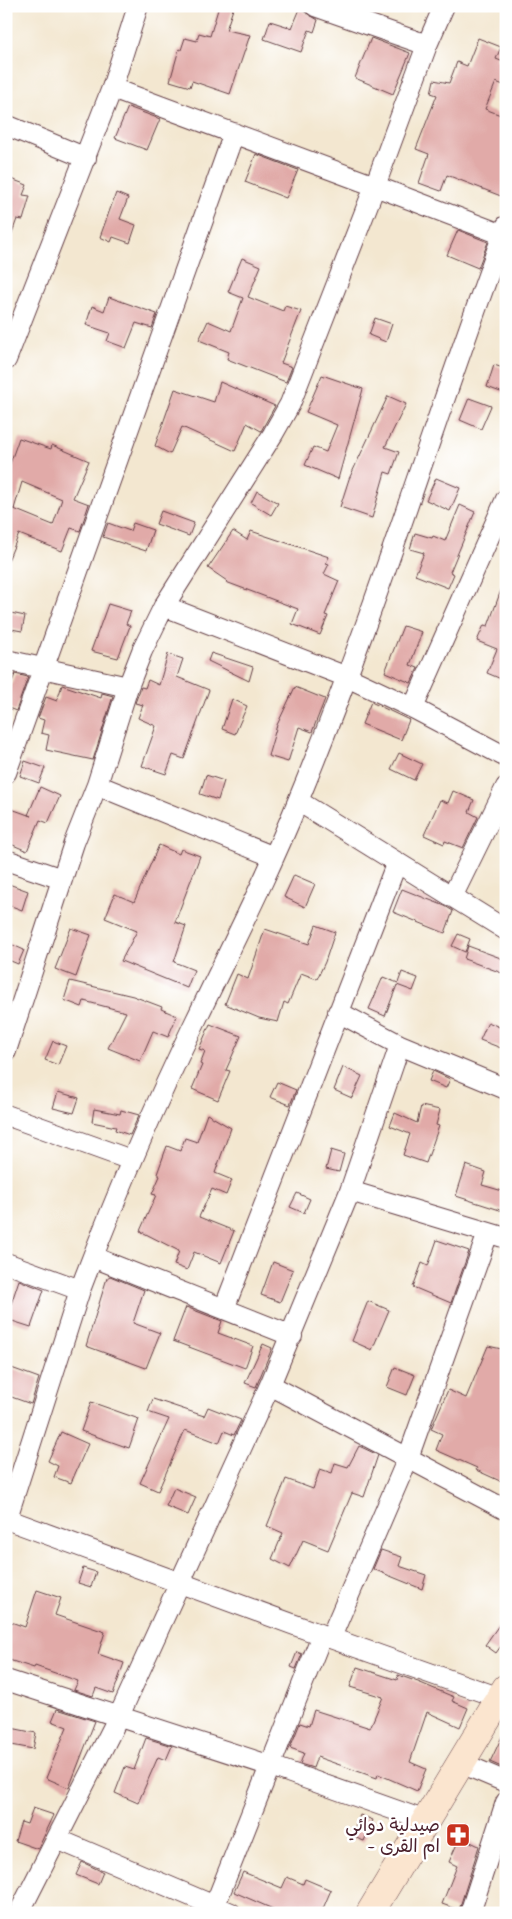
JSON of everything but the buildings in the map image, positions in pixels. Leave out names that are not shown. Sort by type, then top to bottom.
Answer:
[{"type":"street","points":[[6,360],[86,158],[112,88],[138,6]]},
{"type":"street","points":[[315,6],[427,45]]},
{"type":"street","points":[[6,1051],[62,879],[97,785],[128,687],[142,651],[164,606],[290,404],[375,186],[427,45],[444,6]]},
{"type":"street","points":[[112,88],[505,233],[347,677],[298,801],[274,857],[131,1160],[92,1257],[6,1520],[326,1636],[503,1693],[370,1913]]},
{"type":"street","points":[[6,125],[86,158]]},
{"type":"street","points":[[6,773],[45,669],[234,133]]},
{"type":"street","points":[[413,708],[506,499]]},
{"type":"street","points":[[164,606],[347,677],[413,708],[506,757]]},
{"type":"street","points":[[6,660],[128,687]]},
{"type":"street","points":[[97,785],[274,857]]},
{"type":"street","points":[[452,897],[506,787]]},
{"type":"street","points":[[298,801],[506,930]]},
{"type":"street","points":[[6,860],[62,879]]},
{"type":"street","points":[[224,1309],[397,862]]},
{"type":"street","points":[[338,1012],[400,1045],[506,1089]]},
{"type":"street","points":[[19,1913],[118,1716],[292,1336],[350,1191],[400,1045]]},
{"type":"street","points":[[6,1115],[131,1160]]},
{"type":"street","points":[[57,1839],[223,1909],[271,1766],[326,1636],[408,1458],[497,1236],[350,1191]]},
{"type":"street","points":[[92,1257],[292,1336]]},
{"type":"street","points":[[6,1262],[80,1290]]},
{"type":"street","points":[[270,1385],[506,1510]]},
{"type":"street","points":[[6,1680],[271,1766],[426,1821]]},
{"type":"street","points":[[461,1763],[506,1782]]},
{"type":"street","points":[[470,1913],[506,1802]]},
{"type":"place","name":"صيدلية دوائي - ام القرى","points":[[458,1835]]}]
